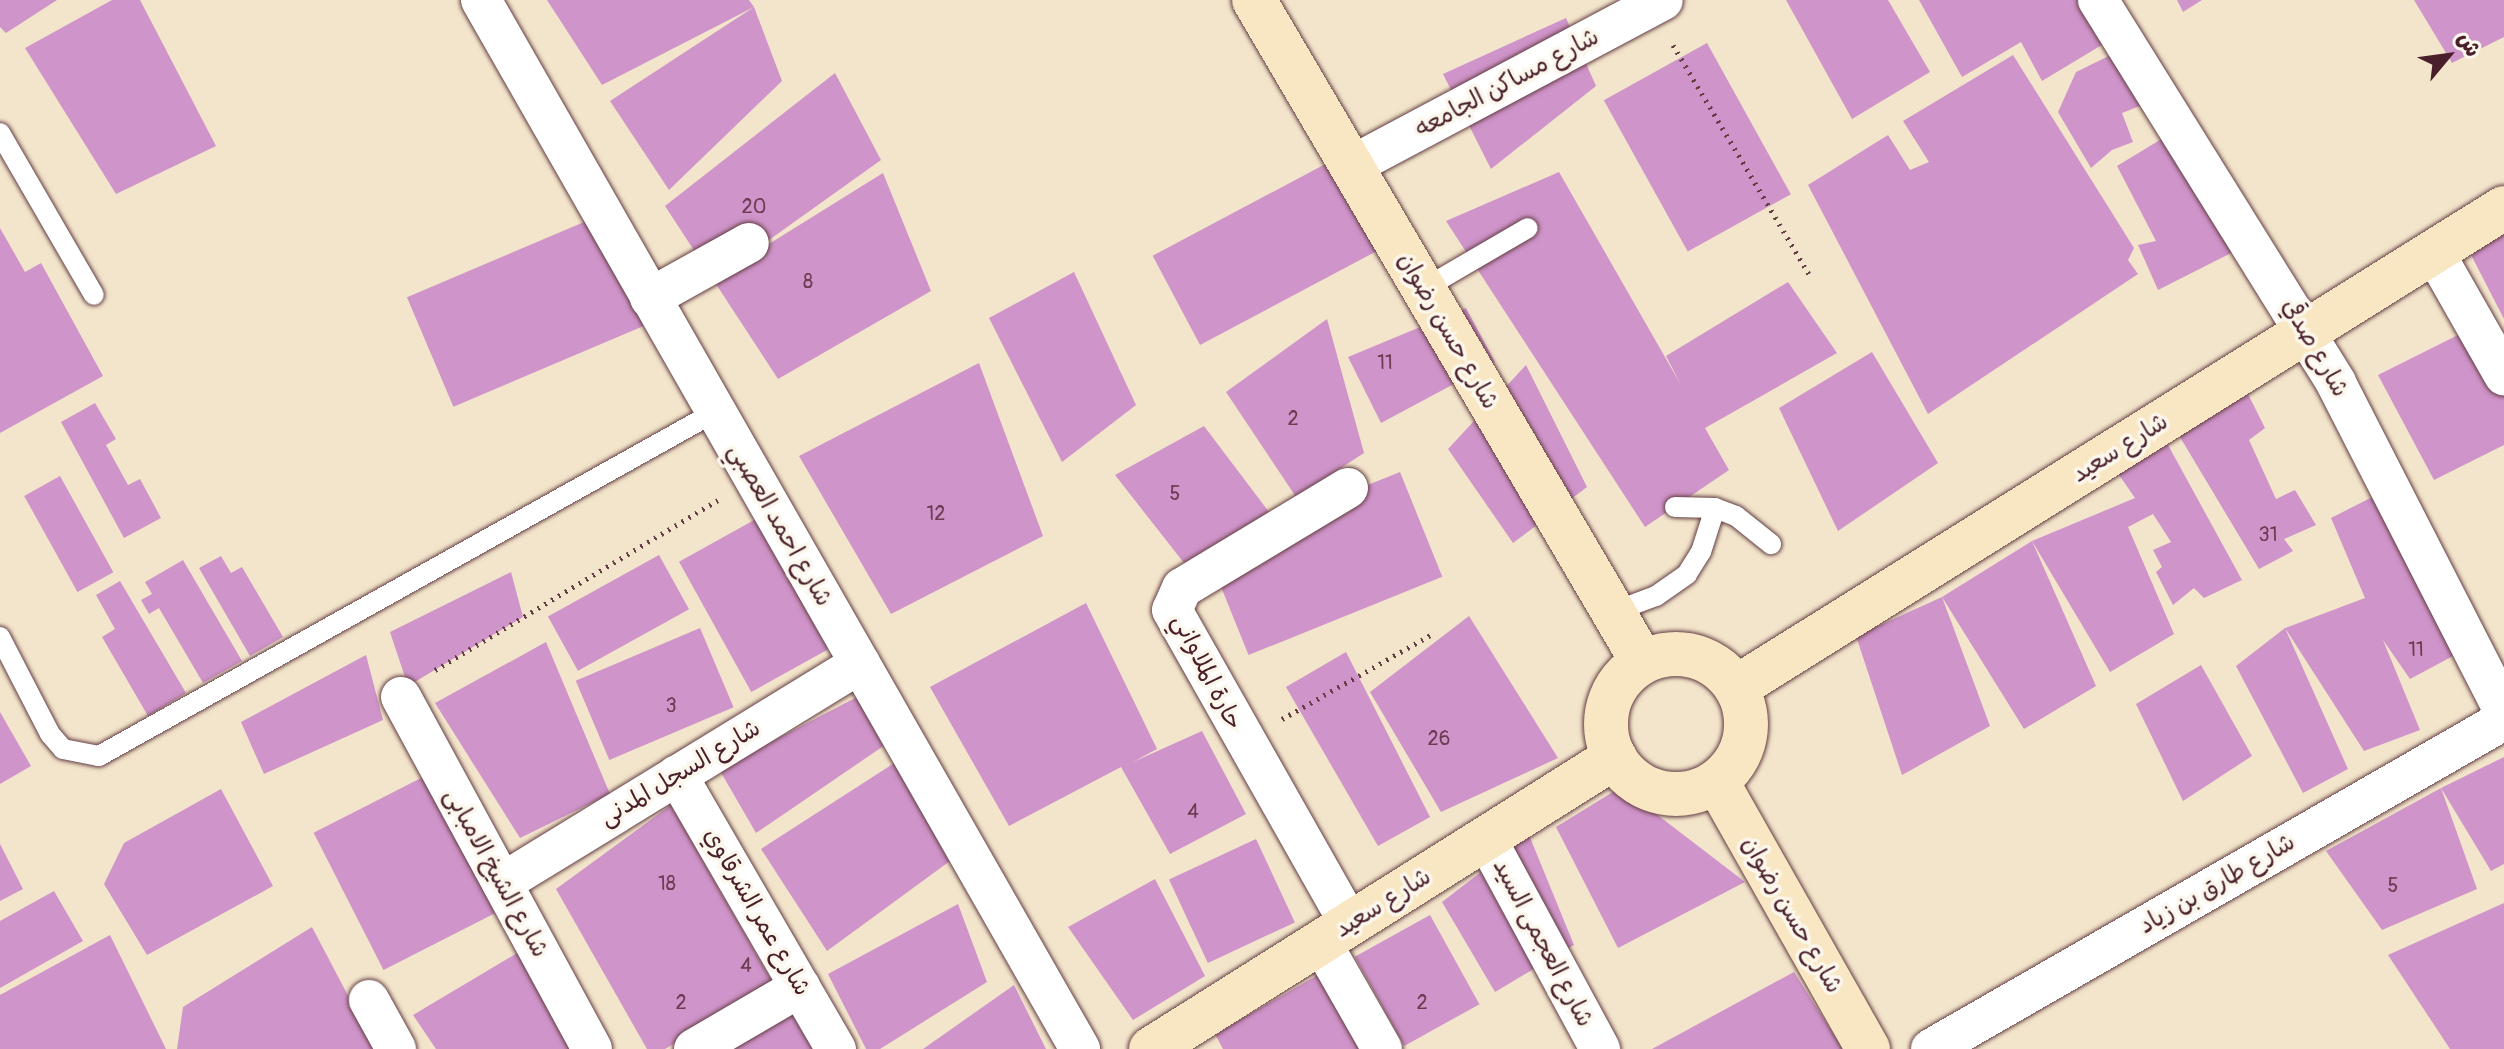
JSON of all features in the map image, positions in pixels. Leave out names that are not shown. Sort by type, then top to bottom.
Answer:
[{"type":"street","name":"شارع احمد العصبي","points":[[481,0],[1080,1049]]},
{"type":"street","name":"شارع حسن رضوان","points":[[1254,0],[1642,661]]},
{"type":"street","name":"شارع صدقي","points":[[2098,0],[2307,332],[2504,711]]},
{"type":"street","name":"شارع مساكن الجامعه","points":[[1351,166],[1657,3]]},
{"type":"street","name":"شارع سعيد","points":[[1737,687],[2504,208]]},
{"type":"street","points":[[650,298],[749,243]]},
{"type":"street","points":[[2434,252],[2504,375]]},
{"type":"street","name":"حارة الملاواني","points":[[1348,488],[1182,588],[1174,598],[1176,622],[1243,741],[1336,933],[1382,1049]]},
{"type":"street","points":[[1668,653],[1694,655],[1719,667],[1737,687],[1746,712],[1746,738],[1735,763],[1717,782],[1699,791],[1661,792],[1642,785],[1615,757],[1606,715],[1618,684],[1642,661],[1668,653]]},
{"type":"street","name":"شارع السجل المدنى","points":[[502,883],[860,664]]},
{"type":"street","name":"شارع الشيخ الامبابى","points":[[401,697],[592,1049]]},
{"type":"street","name":"شارع طارق بن زياد","points":[[1931,1049],[2504,720]]},
{"type":"street","name":"شارع سعيد","points":[[1169,1044],[1336,933],[1615,757]]},
{"type":"street","name":"شارع عمر الشرقاوي","points":[[677,775],[836,1049]]},
{"type":"street","name":"شارع حسن رضوان","points":[[1717,782],[1868,1049]]},
{"type":"street","name":"شارع العجمى السيد","points":[[1486,838],[1600,1049]]},
{"type":"street","points":[[694,1049],[800,987]]},
{"type":"street","points":[[369,1000],[396,1049]]},
{"type":"lane","points":[[0,133],[94,295]]},
{"type":"lane","points":[[1423,289],[1528,228]]},
{"type":"lane","points":[[0,637],[50,734],[63,749],[99,756],[715,412]]},
{"type":"lane","points":[[1675,507],[1715,508],[1755,528],[1771,544]]},
{"type":"lane","points":[[1613,612],[1656,596],[1687,574],[1701,552],[1715,508]]},
{"type":"path","points":[[1657,3],[1809,274]]},
{"type":"path","points":[[401,697],[408,686],[754,478]]},
{"type":"path","points":[[1243,741],[1434,633]]},
{"type":"building","points":[[0,0],[57,0],[6,33],[0,27]]},
{"type":"building","points":[[112,0],[140,0],[216,146],[116,194],[25,48]]},
{"type":"building","points":[[547,0],[749,0],[754,7],[602,85]]},
{"type":"building","points":[[1786,0],[1888,0],[1930,72],[1852,119]]},
{"type":"building","points":[[1919,0],[2091,0],[2115,37],[2042,81],[2021,42],[1962,77]]},
{"type":"building","points":[[2177,0],[2202,0],[2183,12]]},
{"type":"building","points":[[2414,0],[2504,0],[2504,37],[2452,63]]},
{"type":"building","points":[[754,7],[782,81],[669,190],[610,101]]},
{"type":"building","points":[[1566,18],[1596,86],[1491,169],[1443,74]]},
{"type":"building","points":[[1707,43],[1791,194],[1688,252],[1604,100]]},
{"type":"building","points":[[2119,51],[2155,100],[2122,113],[2133,142],[2112,150],[2091,168],[2058,112],[2076,72]]},
{"type":"building","points":[[2013,55],[2134,248],[2128,260],[2138,274],[1928,414],[1808,185],[1888,135],[1910,170],[1929,162],[1903,121]]},
{"type":"building","points":[[835,73],[881,160],[724,272],[883,173],[931,291],[778,379],[665,206]]},
{"type":"building","points":[[2173,132],[2247,245],[2158,290],[2138,245],[2156,241],[2117,166]]},
{"type":"building","points":[[1331,161],[1378,250],[1200,345],[1153,256]]},
{"type":"building","points":[[1559,172],[1681,385],[1666,356],[1788,282],[1837,353],[1705,428],[1729,470],[1645,527],[1446,221]]},
{"type":"building","points":[[603,214],[649,324],[453,407],[407,297]]},
{"type":"building","points":[[0,228],[25,272],[41,263],[103,376],[0,433]]},
{"type":"building","points":[[2504,229],[2504,319],[2468,249]]},
{"type":"building","points":[[1074,272],[1136,405],[1062,462],[989,318]]},
{"type":"building","points":[[1466,308],[1495,362],[1381,423],[1348,357]]},
{"type":"building","points":[[1327,319],[1364,453],[1296,497],[1226,392]]},
{"type":"building","points":[[2468,330],[2504,388],[2504,445],[2434,480],[2378,375]]},
{"type":"building","points":[[1872,352],[1938,463],[1838,531],[1779,408]]},
{"type":"building","points":[[979,363],[1043,536],[891,614],[799,456]]},
{"type":"building","points":[[1526,365],[1587,487],[1513,543],[1448,449]]},
{"type":"building","points":[[2247,392],[2265,428],[2249,440],[2276,499],[2295,490],[2316,525],[2284,539],[2293,551],[2259,569],[2174,427]]},
{"type":"building","points":[[95,403],[116,439],[106,445],[128,485],[140,479],[161,518],[124,538],[61,422]]},
{"type":"building","points":[[1204,426],[1269,512],[1184,563],[1115,475]]},
{"type":"building","points":[[2162,434],[2242,580],[2204,598],[2194,588],[2173,605],[2156,572],[2162,567],[2153,550],[2171,542],[2153,514],[2128,527],[2174,634],[2110,672],[2032,541],[2135,498],[2110,462]]},
{"type":"building","points":[[1400,472],[1442,577],[1249,655],[1206,550]]},
{"type":"building","points":[[60,476],[113,572],[77,592],[24,496]]},
{"type":"building","points":[[2386,490],[2468,648],[2410,679],[2383,640],[2420,730],[2364,751],[2285,628],[2365,598],[2331,518]]},
{"type":"building","points":[[756,519],[828,649],[751,692],[679,562]]},
{"type":"building","points":[[2032,541],[2096,686],[2024,729],[1942,597]]},
{"type":"building","points":[[659,555],[689,609],[578,671],[548,617]]},
{"type":"building","points":[[221,556],[231,573],[242,567],[283,637],[250,656],[199,568]]},
{"type":"building","points":[[183,560],[242,661],[203,683],[159,608],[149,614],[141,600],[152,594],[145,582]]},
{"type":"building","points":[[511,572],[523,617],[408,686],[390,632]]},
{"type":"building","points":[[120,581],[186,693],[148,716],[102,637],[115,629],[96,595]]},
{"type":"building","points":[[1942,597],[1990,726],[1902,775],[1856,636]]},
{"type":"building","points":[[1086,603],[1157,749],[1133,762],[1202,731],[1246,814],[1170,854],[1121,767],[1009,826],[930,687]]},
{"type":"building","points":[[1469,616],[1558,758],[1441,812],[1370,692]]},
{"type":"building","points":[[700,628],[734,707],[609,760],[576,681]]},
{"type":"building","points":[[2285,628],[2348,769],[2303,793],[2236,666]]},
{"type":"building","points":[[546,642],[610,794],[520,838],[435,703]]},
{"type":"building","points":[[1346,652],[1430,817],[1378,846],[1286,687]]},
{"type":"building","points":[[366,655],[383,720],[264,774],[241,722]]},
{"type":"building","points":[[2201,665],[2252,756],[2183,801],[2136,704]]},
{"type":"building","points":[[861,695],[885,745],[756,833],[719,769]]},
{"type":"building","points":[[0,712],[31,766],[0,784]]},
{"type":"building","points":[[2504,757],[2504,864],[2491,871],[2441,788]]},
{"type":"building","points":[[899,760],[950,861],[827,951],[761,849]]},
{"type":"building","points":[[425,776],[495,913],[384,970],[314,833]]},
{"type":"building","points":[[1621,787],[1745,882],[1618,948],[1556,827]]},
{"type":"building","points":[[2441,788],[2477,889],[2382,930],[2326,851]]},
{"type":"building","points":[[221,789],[273,886],[147,955],[104,884],[124,843]]},
{"type":"building","points":[[671,805],[774,985],[665,1049],[647,1049],[556,889]]},
{"type":"building","points":[[1529,835],[1574,945],[1495,992],[1442,902]]},
{"type":"building","points":[[1256,839],[1295,922],[1208,963],[1169,880]]},
{"type":"building","points":[[0,844],[23,889],[0,901]]},
{"type":"building","points":[[1155,879],[1205,976],[1133,1020],[1068,927]]},
{"type":"building","points":[[54,891],[83,941],[0,988],[0,921]]},
{"type":"building","points":[[2504,903],[2504,1049],[2450,1049],[2388,955]]},
{"type":"building","points":[[958,904],[987,982],[880,1049],[866,1049],[828,974]]},
{"type":"building","points":[[1430,915],[1479,1004],[1404,1046],[1355,957]]},
{"type":"building","points":[[312,927],[376,1049],[177,1049],[183,1007]]},
{"type":"building","points":[[110,935],[166,1049],[0,1049],[0,995]]},
{"type":"building","points":[[524,949],[570,1049],[436,1049],[413,1015]]},
{"type":"building","points":[[1323,972],[1361,1049],[1223,1049],[1215,1034]]},
{"type":"building","points":[[1794,972],[1843,1049],[1652,1049]]},
{"type":"building","points":[[1014,985],[1046,1049],[923,1049]]},
{"type":"building","points":[[789,1007],[814,1049],[730,1049]]}]
